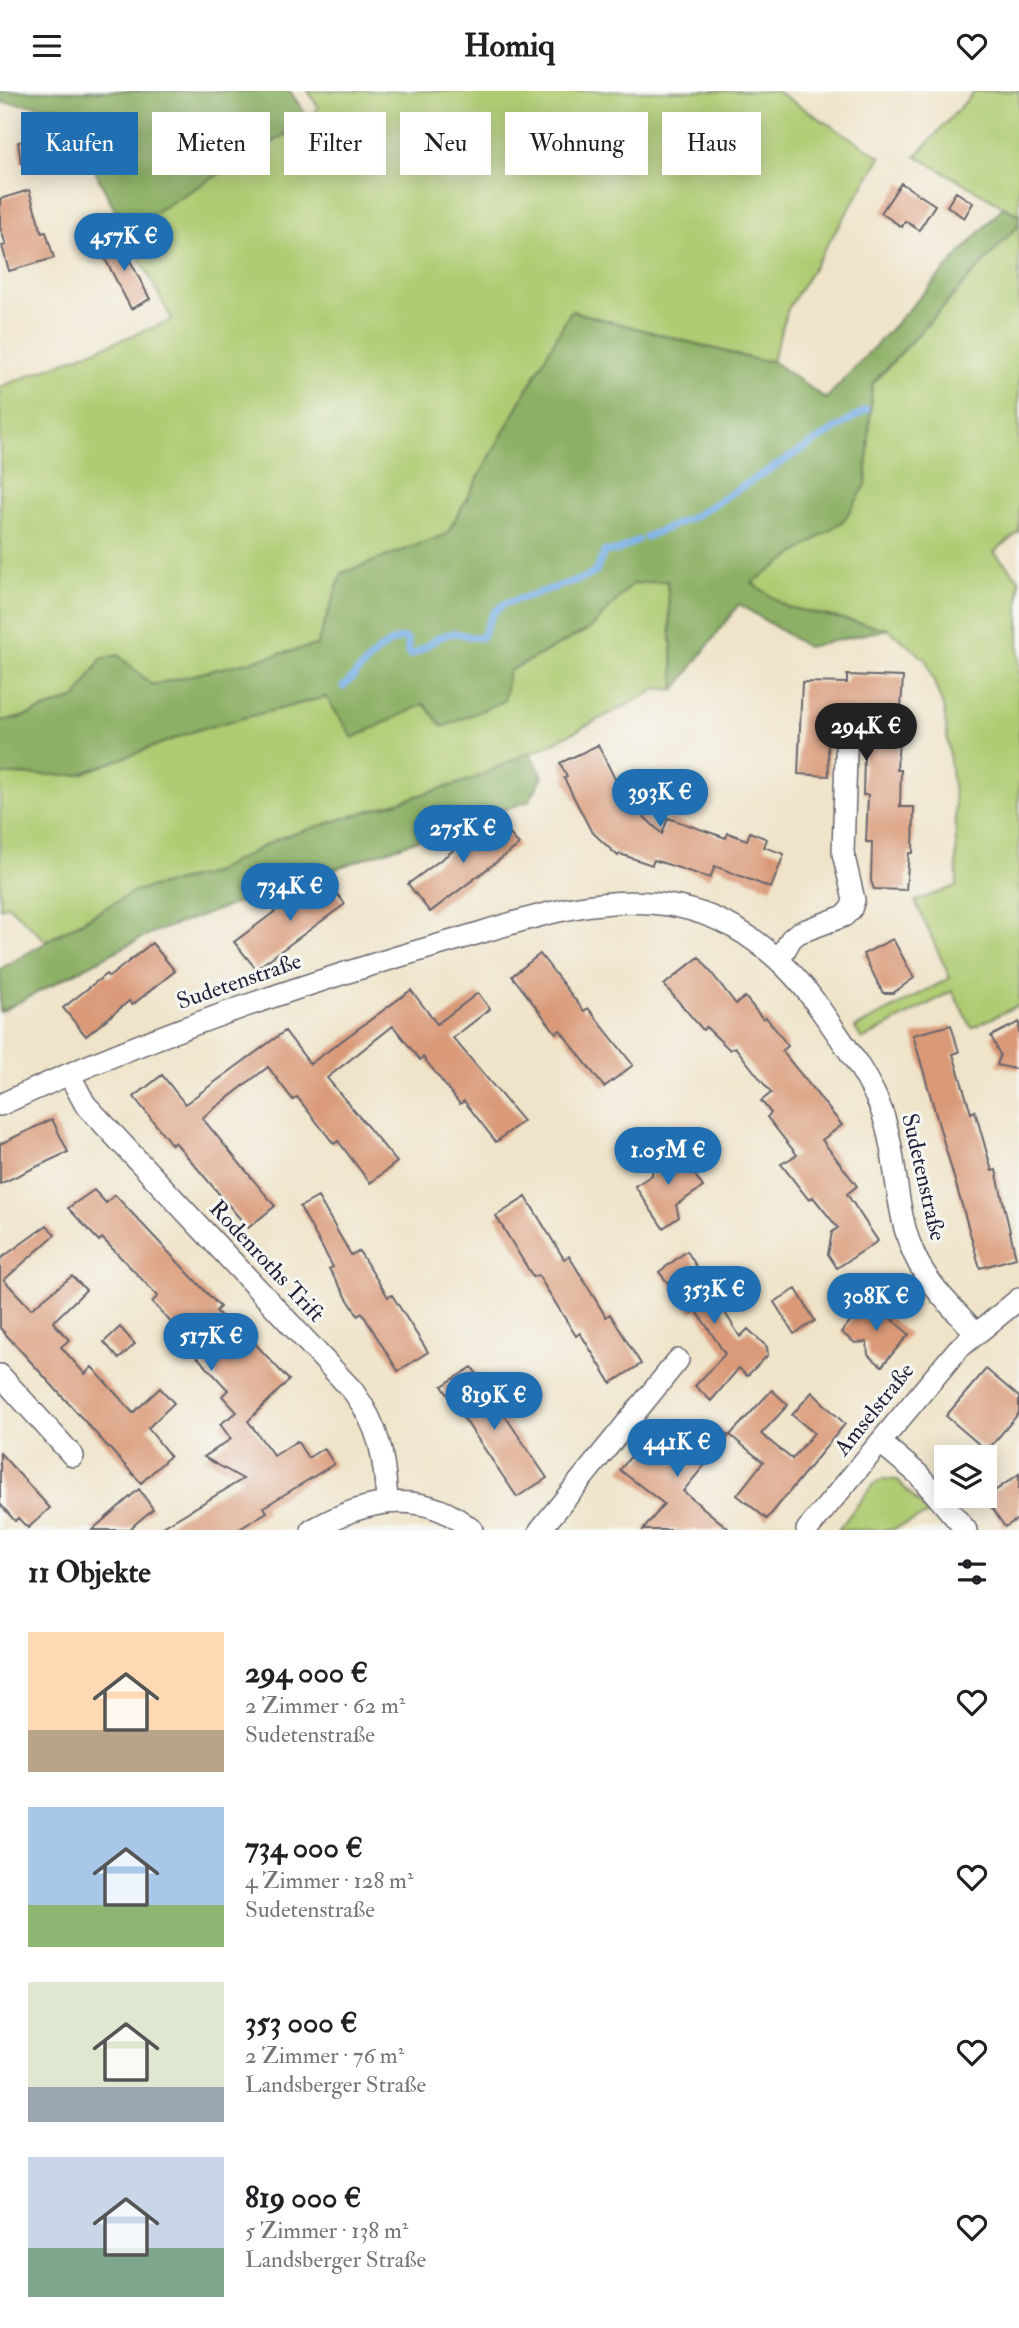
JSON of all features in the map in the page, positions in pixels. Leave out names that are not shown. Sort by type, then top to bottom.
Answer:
[{"type":"street","points":[[780,960],[790,939],[798,933],[844,916],[851,909],[854,900],[843,853],[847,725]]},
{"type":"street","name":"Sudetenstraße","points":[[0,1105],[69,1074],[203,1021],[328,978],[530,920],[606,903],[670,905],[701,913],[737,928],[780,960],[820,1010],[875,1096],[887,1131],[914,1255],[945,1299],[976,1333]]},
{"type":"street","name":"Rodenroths Trift","points":[[69,1074],[85,1104],[353,1391],[377,1432],[385,1466],[387,1501]]},
{"type":"street","name":"Amselstraße","points":[[807,1530],[881,1443],[923,1387],[976,1333],[1019,1299]]},
{"type":"street","points":[[540,1530],[678,1360]]},
{"type":"street","points":[[0,1375],[73,1456]]},
{"type":"street","points":[[881,1443],[918,1473],[966,1530]]},
{"type":"street","points":[[312,1530],[359,1508],[387,1501],[427,1503],[445,1511],[472,1530]]},
{"type":"green space","points":[[0,91],[290,91],[304,112],[284,112],[284,135],[270,143],[270,112],[152,112],[152,175],[217,175],[125,230],[97,175],[138,175],[138,112],[65,112],[63,108],[0,102]]},
{"type":"green space","points":[[308,91],[776,91],[881,157],[788,309],[772,361],[757,360],[571,311],[447,534],[342,573],[317,645],[152,685],[118,655],[76,698],[19,718],[0,721],[0,387],[172,320],[125,230],[218,175],[270,175],[270,144],[284,136],[284,175],[386,175],[386,112],[315,112],[318,107]]},
{"type":"green space","points":[[975,91],[1019,91],[1019,215],[916,156]]},
{"type":"green space","points":[[1003,207],[1019,215],[1019,224],[872,384],[866,485],[844,520],[752,583],[787,607],[888,629],[807,647],[739,604],[675,690],[667,581],[632,584],[591,628],[509,671],[504,701],[443,727],[424,704],[353,738],[326,697],[197,730],[78,775],[0,775],[0,721],[19,718],[76,698],[101,659],[118,655],[152,685],[317,645],[342,573],[447,534],[571,311],[757,360],[772,361],[826,399]]},
{"type":"green space","points":[[1019,224],[1019,532],[994,552],[1019,579],[1019,1005],[972,1028],[952,991],[862,1040],[855,1028],[950,978],[915,901],[957,886],[955,804],[944,709],[926,660],[888,629],[787,607],[751,583],[844,520],[866,485],[872,385]]},
{"type":"green space","points":[[667,581],[675,690],[659,688],[547,746],[473,779],[277,839],[213,873],[135,891],[46,941],[8,905],[0,908],[0,775],[78,775],[197,730],[326,697],[424,704],[509,671],[591,628],[632,584]]},
{"type":"green space","points":[[529,752],[543,776],[529,801],[149,934],[0,1012],[0,969],[135,891],[213,873],[277,839],[473,779]]},
{"type":"green space","points":[[883,1479],[897,1480],[929,1514],[891,1530],[838,1530],[872,1486]]},
{"type":"building","points":[[21,141],[21,163],[18,142]]},
{"type":"building","points":[[901,183],[935,205],[919,230],[905,221],[902,227],[881,213]]},
{"type":"building","points":[[29,190],[42,233],[46,232],[54,258],[9,271],[2,246],[6,245],[0,227],[0,199]]},
{"type":"building","points":[[956,192],[973,203],[964,218],[947,206]]},
{"type":"building","points":[[118,237],[150,299],[131,309],[99,247]]},
{"type":"building","points":[[847,675],[903,677],[897,770],[901,770],[900,807],[914,807],[913,853],[909,853],[906,890],[874,889],[871,881],[872,842],[866,842],[868,795],[863,795],[865,720],[848,712],[836,719],[827,718],[829,776],[798,774],[802,682],[847,683]]},
{"type":"building","points":[[598,745],[625,799],[629,797],[633,806],[662,834],[668,818],[726,838],[728,833],[747,840],[750,832],[767,839],[764,847],[784,854],[771,888],[715,866],[710,878],[654,860],[652,865],[620,854],[618,856],[591,831],[564,778],[567,777],[560,763]]},
{"type":"building","points":[[497,818],[519,845],[430,912],[408,884]]},
{"type":"building","points":[[323,876],[345,904],[256,969],[234,942]]},
{"type":"building","points":[[893,939],[914,978],[893,993],[883,993],[863,954]]},
{"type":"building","points":[[152,943],[175,971],[132,1005],[129,1001],[86,1036],[63,1008]]},
{"type":"building","points":[[540,954],[584,1011],[588,1008],[633,1065],[604,1087],[560,1030],[556,1033],[512,976]]},
{"type":"building","points":[[699,957],[736,1004],[745,997],[763,1019],[766,1017],[788,1046],[782,1051],[842,1125],[822,1140],[857,1186],[847,1194],[878,1241],[837,1268],[828,1254],[832,1232],[838,1228],[813,1197],[809,1200],[781,1164],[797,1155],[767,1117],[771,1113],[761,1101],[771,1093],[735,1047],[730,1050],[706,1027],[703,1030],[664,985]]},
{"type":"building","points":[[411,990],[437,1024],[478,993],[490,1009],[453,1038],[523,1121],[496,1142],[464,1101],[460,1104],[423,1057],[420,1060],[393,1026],[327,1078],[397,1162],[370,1183],[338,1141],[334,1144],[297,1097],[293,1100],[268,1067],[202,1118],[275,1206],[248,1228],[175,1142],[172,1145],[134,1097],[162,1075],[185,1104],[285,1031],[310,1064]]},
{"type":"building","points":[[1019,1022],[1019,1070],[997,1065],[1000,1055],[991,1036]]},
{"type":"building","points":[[951,1025],[959,1052],[953,1054],[971,1113],[975,1111],[992,1171],[996,1170],[1016,1258],[980,1268],[913,1035]]},
{"type":"building","points":[[52,1119],[68,1152],[0,1184],[0,1144]]},
{"type":"building","points":[[671,1149],[677,1158],[682,1155],[703,1187],[676,1205],[679,1217],[663,1228],[635,1186],[652,1175],[653,1162]]},
{"type":"building","points":[[94,1190],[106,1203],[115,1195],[220,1307],[216,1311],[244,1340],[248,1336],[289,1380],[248,1421],[274,1456],[297,1441],[308,1458],[324,1448],[334,1464],[264,1507],[267,1512],[238,1530],[158,1530],[243,1479],[204,1457],[231,1439],[220,1424],[237,1412],[222,1396],[228,1390],[188,1347],[191,1344],[152,1302],[158,1296],[102,1238],[99,1241],[68,1208]]},
{"type":"building","points":[[318,1197],[351,1255],[359,1251],[388,1297],[392,1295],[428,1352],[398,1371],[362,1313],[358,1316],[329,1269],[333,1267],[300,1207]]},
{"type":"building","points":[[526,1197],[564,1259],[569,1256],[606,1317],[610,1314],[641,1364],[611,1383],[580,1333],[576,1336],[538,1275],[533,1277],[496,1216]]},
{"type":"building","points":[[47,1225],[55,1235],[4,1280],[31,1309],[72,1276],[86,1290],[53,1322],[69,1340],[61,1347],[85,1374],[92,1367],[133,1413],[160,1388],[174,1403],[148,1428],[170,1456],[141,1483],[0,1328],[0,1259]]},
{"type":"building","points":[[687,1251],[740,1337],[748,1329],[767,1347],[768,1355],[747,1376],[739,1368],[711,1401],[695,1386],[725,1354],[696,1310],[692,1313],[659,1272]]},
{"type":"building","points":[[796,1289],[815,1321],[794,1334],[774,1302]]},
{"type":"building","points":[[869,1300],[909,1334],[882,1366],[868,1355],[867,1342],[855,1343],[841,1332]]},
{"type":"building","points":[[120,1327],[135,1344],[119,1359],[104,1342]]},
{"type":"building","points":[[472,1367],[547,1478],[517,1497],[442,1386]]},
{"type":"building","points":[[986,1369],[1019,1397],[1019,1413],[992,1445],[980,1445],[946,1416]]},
{"type":"building","points":[[772,1390],[788,1405],[761,1434],[792,1459],[814,1433],[792,1415],[812,1392],[845,1424],[767,1519],[737,1495],[763,1462],[730,1435]]},
{"type":"building","points":[[713,1423],[729,1436],[683,1491],[730,1530],[643,1530],[664,1504],[620,1470],[632,1455],[640,1461],[658,1438],[668,1447],[685,1427],[700,1439]]},
{"type":"building","points":[[0,1453],[50,1508],[28,1528],[18,1518],[15,1521],[0,1504]]},
{"type":"building","points":[[1019,1474],[1019,1518],[1005,1527],[992,1508],[997,1508],[997,1490]]},
{"type":"building","points":[[139,1489],[153,1509],[128,1530],[92,1530]]},
{"type":"waterway","points":[[646,537],[693,517],[866,410]]},
{"type":"waterway","points":[[343,687],[387,644],[405,638],[408,641],[408,653],[411,655],[447,634],[482,637],[493,613],[504,604],[587,577],[596,571],[605,551],[617,551],[638,540]]}]
